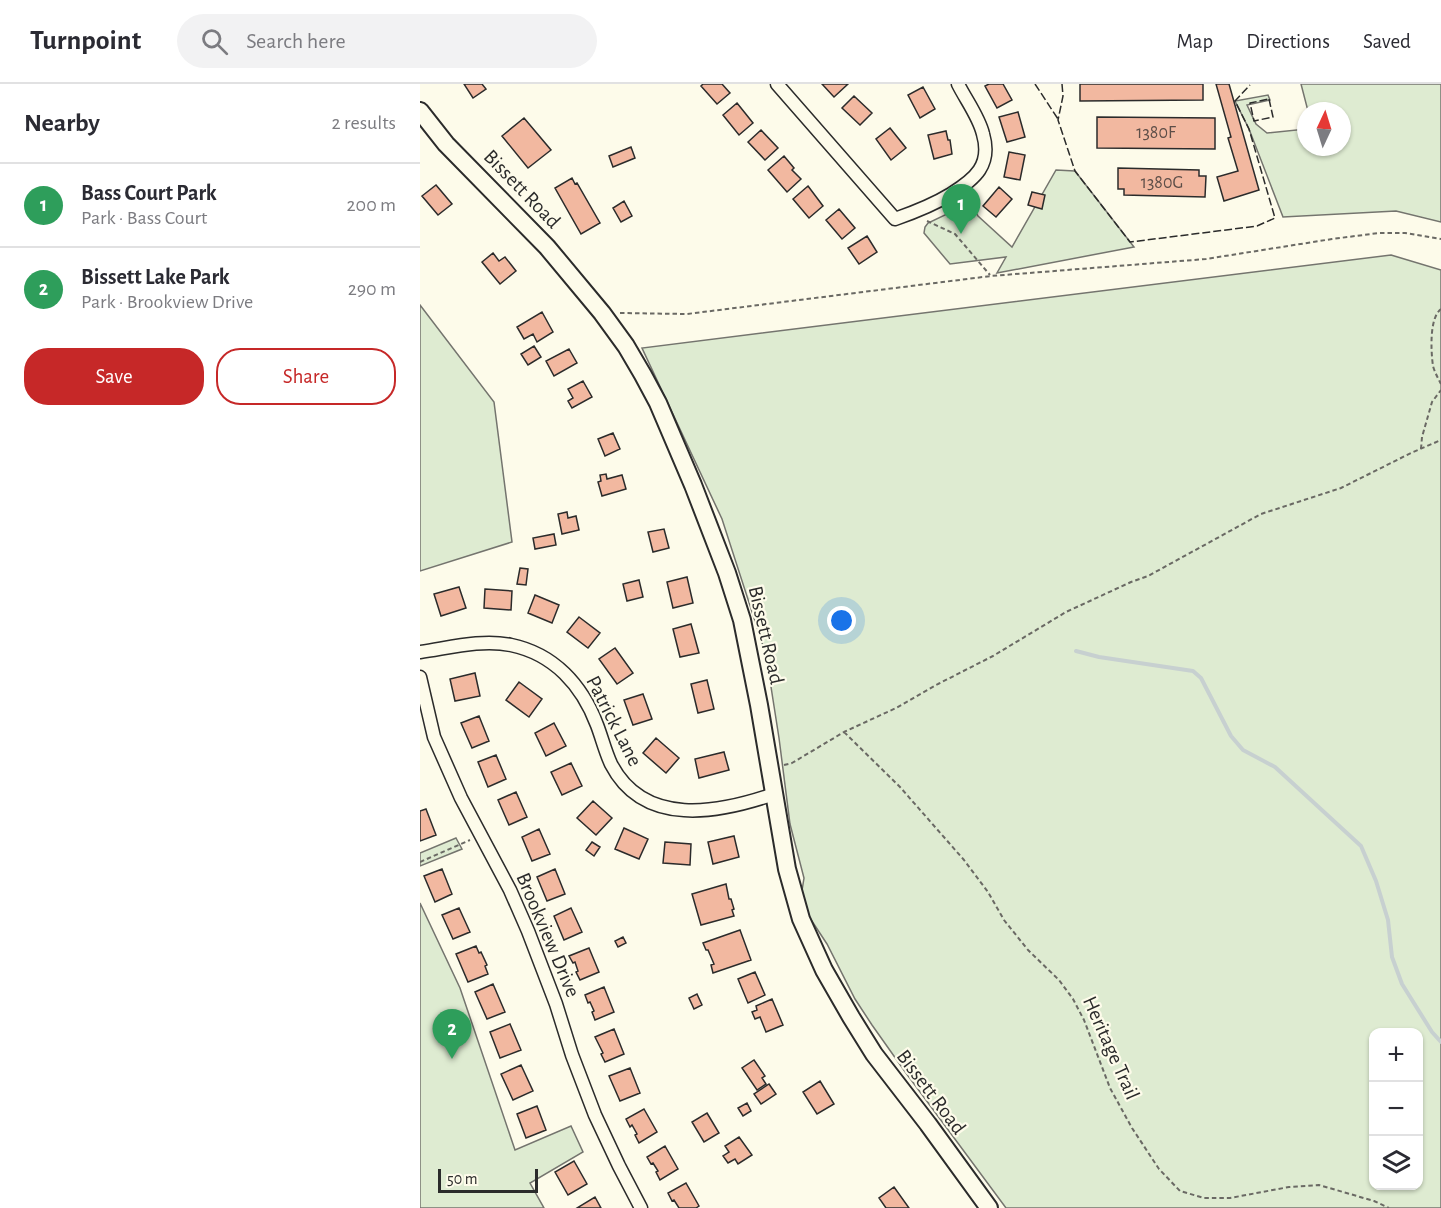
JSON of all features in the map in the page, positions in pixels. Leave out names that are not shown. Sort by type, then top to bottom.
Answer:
[{"type":"main road","name":"Bissett Road","points":[[420,111],[446,144],[547,247],[602,313],[638,365],[658,403],[727,573],[742,620],[791,888],[801,919],[850,1017],[874,1054],[989,1208]]},
{"type":"street","points":[[777,84],[895,219],[939,201],[966,185],[976,176],[983,163],[986,146],[982,130],[958,84]]},
{"type":"street","name":"Patrick Lane","points":[[420,652],[498,643],[525,649],[549,660],[566,673],[582,694],[595,718],[608,756],[619,776],[635,792],[655,804],[682,810],[703,811],[724,808],[774,794]]},
{"type":"street","name":"Brookview Drive","points":[[420,677],[434,738],[460,798],[510,890],[556,1004],[595,1115],[641,1208]]},
{"type":"path","points":[[911,213],[955,234],[991,276]]},
{"type":"path","points":[[602,313],[687,314],[991,276],[1206,259],[1378,233],[1405,233],[1441,239]]},
{"type":"path","points":[[1441,309],[1437,312],[1431,344],[1433,365],[1441,384]]},
{"type":"path","points":[[1421,449],[1432,402],[1441,390]]},
{"type":"path","points":[[770,771],[792,763],[844,732],[896,708],[993,656],[1066,612],[1148,576],[1261,514],[1341,488],[1441,440]]},
{"type":"path","name":"Heritage Trail","points":[[844,732],[900,787],[964,860],[988,892],[1004,920],[1029,950],[1059,980],[1073,999],[1084,1020],[1110,1088],[1131,1128],[1159,1169],[1180,1191],[1204,1198],[1230,1198],[1289,1187],[1319,1185],[1374,1201],[1389,1208]]},
{"type":"path","points":[[420,862],[481,835]]},
{"type":"green space","points":[[1301,84],[1441,84],[1441,222],[1396,211],[1283,217],[1249,129],[1235,101],[1268,95],[1270,100],[1247,105],[1256,124],[1267,133],[1297,130],[1297,156],[1351,156],[1351,102],[1306,102]]},
{"type":"green space","points":[[1056,170],[1075,171],[1134,247],[997,273],[1006,257],[950,264],[924,233],[928,223],[970,203],[978,216],[1012,247]]},
{"type":"green space","points":[[1391,255],[1441,270],[1441,1208],[1006,1208],[872,1025],[855,999],[827,944],[800,903],[804,878],[790,824],[766,655],[722,519],[642,348]]},
{"type":"green space","points":[[420,305],[494,402],[512,542],[420,571]]},
{"type":"green space","points":[[456,838],[462,849],[420,866],[420,853]]},
{"type":"green space","points":[[420,903],[460,988],[515,1150],[571,1126],[583,1152],[530,1183],[544,1208],[420,1208]]},
{"type":"building","points":[[464,84],[482,84],[486,89],[473,98]]},
{"type":"building","points":[[703,84],[722,84],[730,93],[717,104],[701,86]]},
{"type":"building","points":[[822,84],[848,84],[834,97]]},
{"type":"building","points":[[1003,84],[1012,100],[997,108],[985,86]]},
{"type":"building","points":[[1080,84],[1203,84],[1203,100],[1080,101]]},
{"type":"building","points":[[1216,84],[1229,84],[1259,190],[1224,201],[1217,177],[1238,171]]},
{"type":"building","points":[[923,87],[935,109],[920,118],[908,95]]},
{"type":"building","points":[[854,96],[872,113],[860,125],[842,108]]},
{"type":"building","points":[[737,103],[753,123],[739,135],[723,115]]},
{"type":"building","points":[[1018,112],[1025,137],[1007,142],[999,117]]},
{"type":"building","points":[[1097,117],[1215,118],[1215,149],[1097,148]]},
{"type":"building","points":[[524,118],[551,150],[528,168],[502,136]]},
{"type":"building","points":[[890,128],[906,148],[891,160],[876,139]]},
{"type":"building","points":[[761,130],[778,148],[765,160],[748,142]]},
{"type":"building","points":[[946,131],[952,154],[934,159],[928,135]]},
{"type":"building","points":[[631,147],[635,158],[613,167],[609,156]]},
{"type":"building","points":[[1009,152],[1025,155],[1020,180],[1004,177]]},
{"type":"building","points":[[784,156],[794,168],[792,170],[801,179],[787,192],[768,170]]},
{"type":"building","points":[[1118,168],[1199,170],[1199,176],[1206,176],[1205,197],[1124,195],[1124,189],[1118,189]]},
{"type":"building","points":[[572,178],[600,223],[581,234],[555,188]]},
{"type":"building","points":[[436,185],[452,204],[438,215],[422,196]]},
{"type":"building","points":[[808,186],[823,206],[809,218],[793,199]]},
{"type":"building","points":[[999,187],[1012,199],[996,217],[983,206]]},
{"type":"building","points":[[1032,192],[1045,195],[1042,209],[1028,205]]},
{"type":"building","points":[[624,201],[632,216],[621,222],[613,208]]},
{"type":"building","points":[[839,209],[855,228],[842,239],[826,220]]},
{"type":"building","points":[[867,236],[877,252],[859,264],[848,248]]},
{"type":"building","points":[[493,253],[499,261],[505,257],[516,271],[500,284],[482,262]]},
{"type":"building","points":[[542,312],[553,332],[537,342],[533,334],[524,339],[517,327]]},
{"type":"building","points":[[534,346],[541,357],[528,365],[521,354]]},
{"type":"building","points":[[569,349],[577,363],[554,376],[546,361]]},
{"type":"building","points":[[583,381],[592,397],[572,408],[568,401],[573,398],[568,389]]},
{"type":"building","points":[[613,433],[620,449],[605,456],[598,439]]},
{"type":"building","points":[[606,474],[607,479],[622,475],[626,489],[602,496],[598,482],[601,481],[600,475]]},
{"type":"building","points":[[567,512],[568,518],[576,516],[579,530],[562,534],[558,514]]},
{"type":"building","points":[[664,529],[669,548],[653,552],[648,532]]},
{"type":"building","points":[[554,534],[556,545],[535,549],[533,538]]},
{"type":"building","points":[[520,568],[528,569],[526,585],[517,584]]},
{"type":"building","points":[[687,577],[693,603],[673,608],[667,582]]},
{"type":"building","points":[[639,580],[643,597],[627,601],[623,584]]},
{"type":"building","points":[[459,587],[466,608],[441,616],[434,594]]},
{"type":"building","points":[[485,589],[512,591],[511,610],[484,608]]},
{"type":"building","points":[[535,595],[559,605],[552,623],[528,613]]},
{"type":"building","points":[[579,617],[600,633],[588,648],[567,632]]},
{"type":"building","points":[[691,624],[699,653],[680,657],[673,629]]},
{"type":"building","points":[[615,648],[633,673],[617,684],[599,659]]},
{"type":"building","points":[[475,673],[480,696],[455,701],[450,679]]},
{"type":"building","points":[[707,680],[714,709],[698,713],[691,684]]},
{"type":"building","points":[[519,682],[542,699],[529,717],[506,700]]},
{"type":"building","points":[[643,694],[652,719],[633,725],[624,700]]},
{"type":"building","points":[[479,716],[489,741],[472,748],[461,723]]},
{"type":"building","points":[[554,723],[566,746],[546,756],[535,733]]},
{"type":"building","points":[[656,738],[679,758],[666,773],[643,753]]},
{"type":"building","points":[[724,752],[729,770],[699,778],[695,759]]},
{"type":"building","points":[[496,755],[506,779],[488,787],[478,762]]},
{"type":"building","points":[[571,763],[582,786],[562,795],[551,772]]},
{"type":"building","points":[[516,792],[527,817],[509,825],[498,800]]},
{"type":"building","points":[[593,801],[612,818],[596,835],[577,818]]},
{"type":"building","points":[[426,809],[436,835],[420,841],[420,811]]},
{"type":"building","points":[[624,828],[648,839],[639,859],[615,849]]},
{"type":"building","points":[[539,829],[550,854],[532,861],[522,837]]},
{"type":"building","points":[[734,836],[739,857],[713,864],[708,842]]},
{"type":"building","points":[[592,842],[600,847],[594,856],[586,850]]},
{"type":"building","points":[[665,842],[691,844],[690,865],[663,863]]},
{"type":"building","points":[[442,869],[452,894],[435,902],[424,876]]},
{"type":"building","points":[[555,869],[565,894],[547,901],[537,877]]},
{"type":"building","points":[[726,884],[734,916],[701,925],[692,894]]},
{"type":"building","points":[[459,908],[470,932],[453,939],[442,915]]},
{"type":"building","points":[[571,908],[582,932],[564,940],[554,916]]},
{"type":"building","points":[[740,930],[751,960],[713,973],[711,965],[714,964],[703,943]]},
{"type":"building","points":[[623,937],[626,943],[618,947],[615,941]]},
{"type":"building","points":[[476,946],[487,965],[485,966],[488,974],[468,982],[456,954]]},
{"type":"building","points":[[589,948],[599,972],[580,980],[575,962],[573,963],[569,956]]},
{"type":"building","points":[[755,972],[765,995],[748,1003],[738,979]]},
{"type":"building","points":[[493,984],[505,1012],[487,1019],[475,992]]},
{"type":"building","points":[[604,987],[614,1012],[595,1020],[592,1012],[594,1011],[585,995]]},
{"type":"building","points":[[697,994],[702,1005],[694,1009],[689,998]]},
{"type":"building","points":[[772,999],[783,1025],[766,1032],[760,1017],[755,1019],[752,1012],[757,1010],[756,1006]]},
{"type":"building","points":[[510,1024],[521,1050],[500,1058],[490,1032]]},
{"type":"building","points":[[614,1029],[624,1054],[605,1062],[595,1037]]},
{"type":"building","points":[[754,1060],[765,1076],[762,1078],[766,1084],[757,1090],[742,1068]]},
{"type":"building","points":[[521,1065],[533,1091],[513,1100],[501,1074]]},
{"type":"building","points":[[630,1068],[640,1093],[620,1101],[609,1076]]},
{"type":"building","points":[[820,1081],[834,1104],[817,1114],[803,1092]]},
{"type":"building","points":[[769,1084],[776,1094],[761,1104],[754,1094]]},
{"type":"building","points":[[747,1103],[751,1111],[743,1116],[738,1108]]},
{"type":"building","points":[[537,1106],[546,1130],[526,1138],[517,1114]]},
{"type":"building","points":[[644,1109],[657,1132],[639,1143],[635,1135],[637,1134],[626,1119]]},
{"type":"building","points":[[707,1113],[719,1133],[704,1142],[692,1122]]},
{"type":"building","points":[[739,1137],[752,1155],[738,1164],[735,1159],[728,1163],[723,1156],[729,1152],[725,1146]]},
{"type":"building","points":[[665,1146],[678,1169],[660,1180],[656,1172],[658,1171],[647,1157]]},
{"type":"building","points":[[574,1161],[587,1184],[568,1195],[555,1172]]},
{"type":"building","points":[[686,1183],[699,1206],[696,1208],[679,1208],[668,1193]]},
{"type":"building","points":[[894,1187],[909,1208],[886,1208],[879,1198]]},
{"type":"building","points":[[595,1197],[601,1208],[577,1208]]},
{"type":"waterway","points":[[1076,651],[1099,657],[1193,671],[1201,678],[1231,736],[1243,750],[1275,767],[1361,846],[1376,881],[1388,920],[1392,957],[1402,984],[1432,1032],[1441,1042]]},
{"type":"fence","points":[[1035,84],[1058,119]]},
{"type":"fence","points":[[1062,84],[1063,96],[1058,120],[1075,171],[1130,242],[1257,226],[1275,218],[1249,129],[1235,101],[1250,85]]},
{"type":"fence","points":[[1269,99],[1273,117],[1254,121],[1250,103],[1269,99]]},
{"type":"place","name":"Bass Court Park","points":[[961,234]]},
{"type":"place","name":"Bissett Lake Park","points":[[452,1059]]}]
